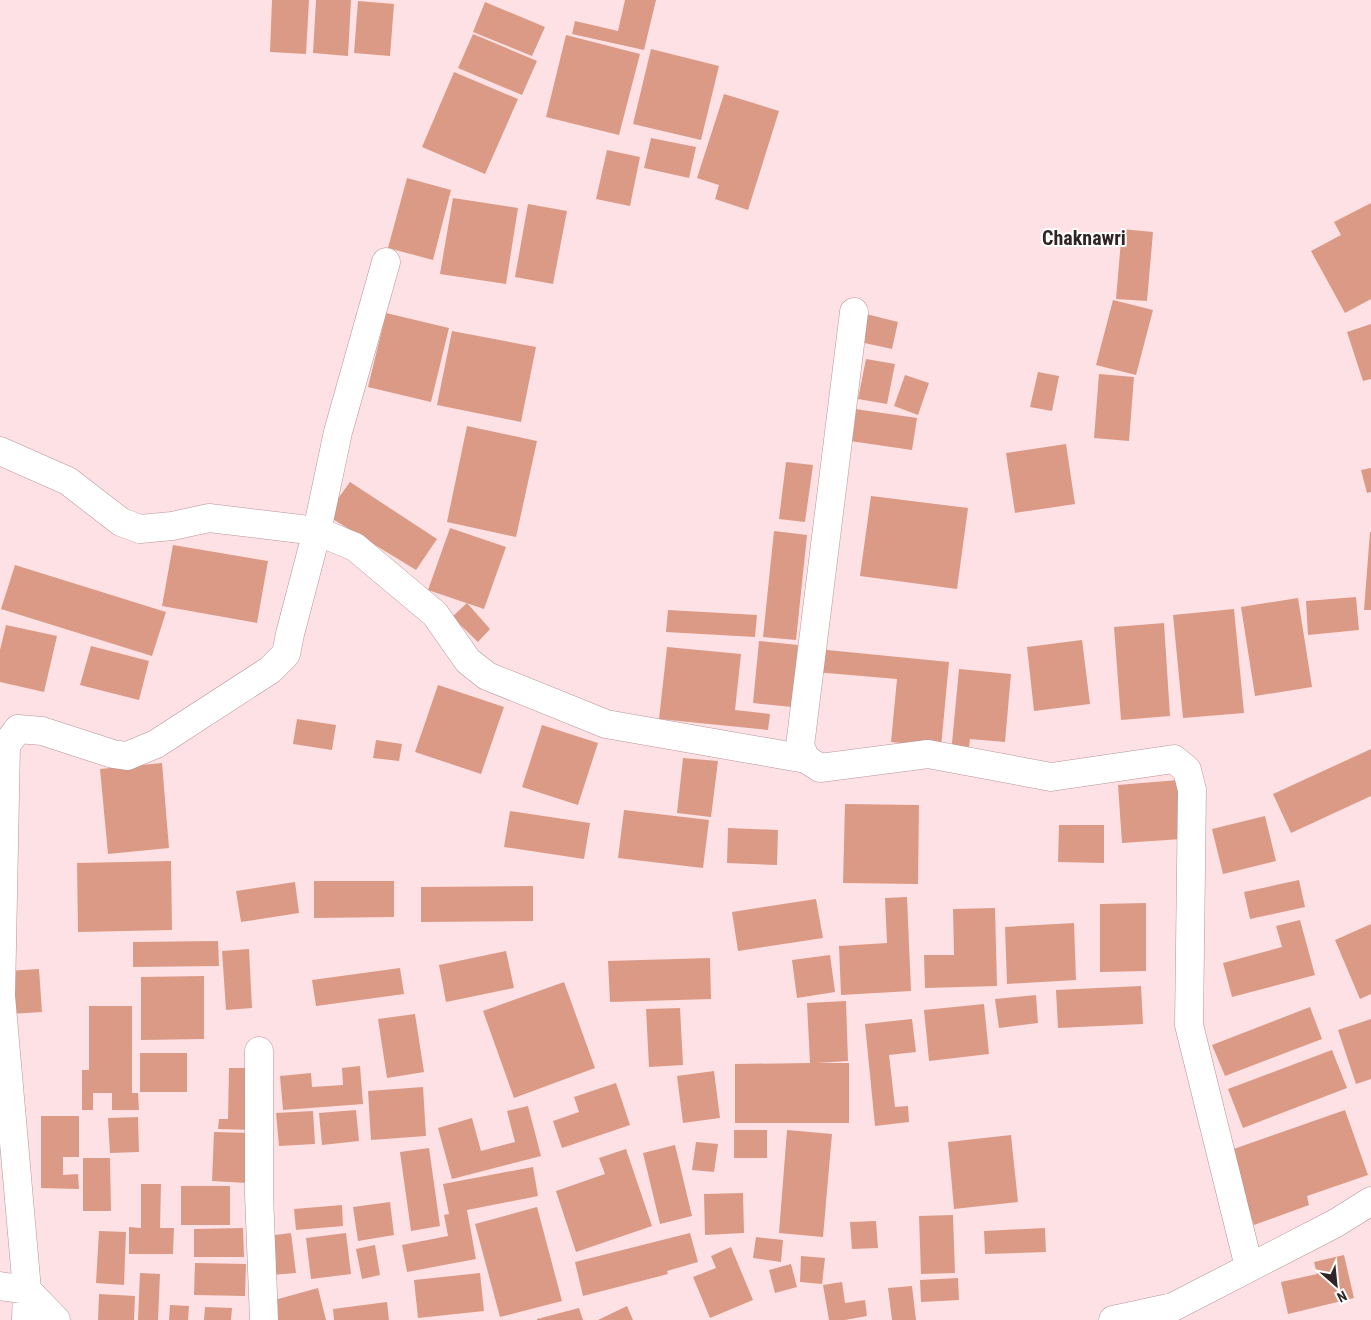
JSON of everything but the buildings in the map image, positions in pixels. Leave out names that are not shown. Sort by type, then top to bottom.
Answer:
[{"type":"street","points":[[26,1320],[27,1290],[1,996],[6,744],[18,729],[42,730],[113,754],[127,756],[156,744],[270,670],[286,654],[317,531],[338,432],[386,262]]},
{"type":"street","points":[[806,759],[800,746],[854,312]]},
{"type":"street","points":[[0,451],[68,481],[121,522],[140,529],[172,526],[210,518],[317,531],[355,547],[435,614],[468,661],[487,676],[606,724],[806,759],[820,768],[928,754],[1051,777],[1174,759],[1187,770],[1192,790],[1189,1025],[1249,1267]]},
{"type":"street","points":[[259,1050],[259,1194],[264,1320]]},
{"type":"street","points":[[1113,1320],[1173,1307],[1336,1223],[1371,1201]]},
{"type":"street","points":[[0,1286],[27,1290],[56,1320]]},
{"type":"district","name":"Chaknawri","points":[[1084,238]]}]
